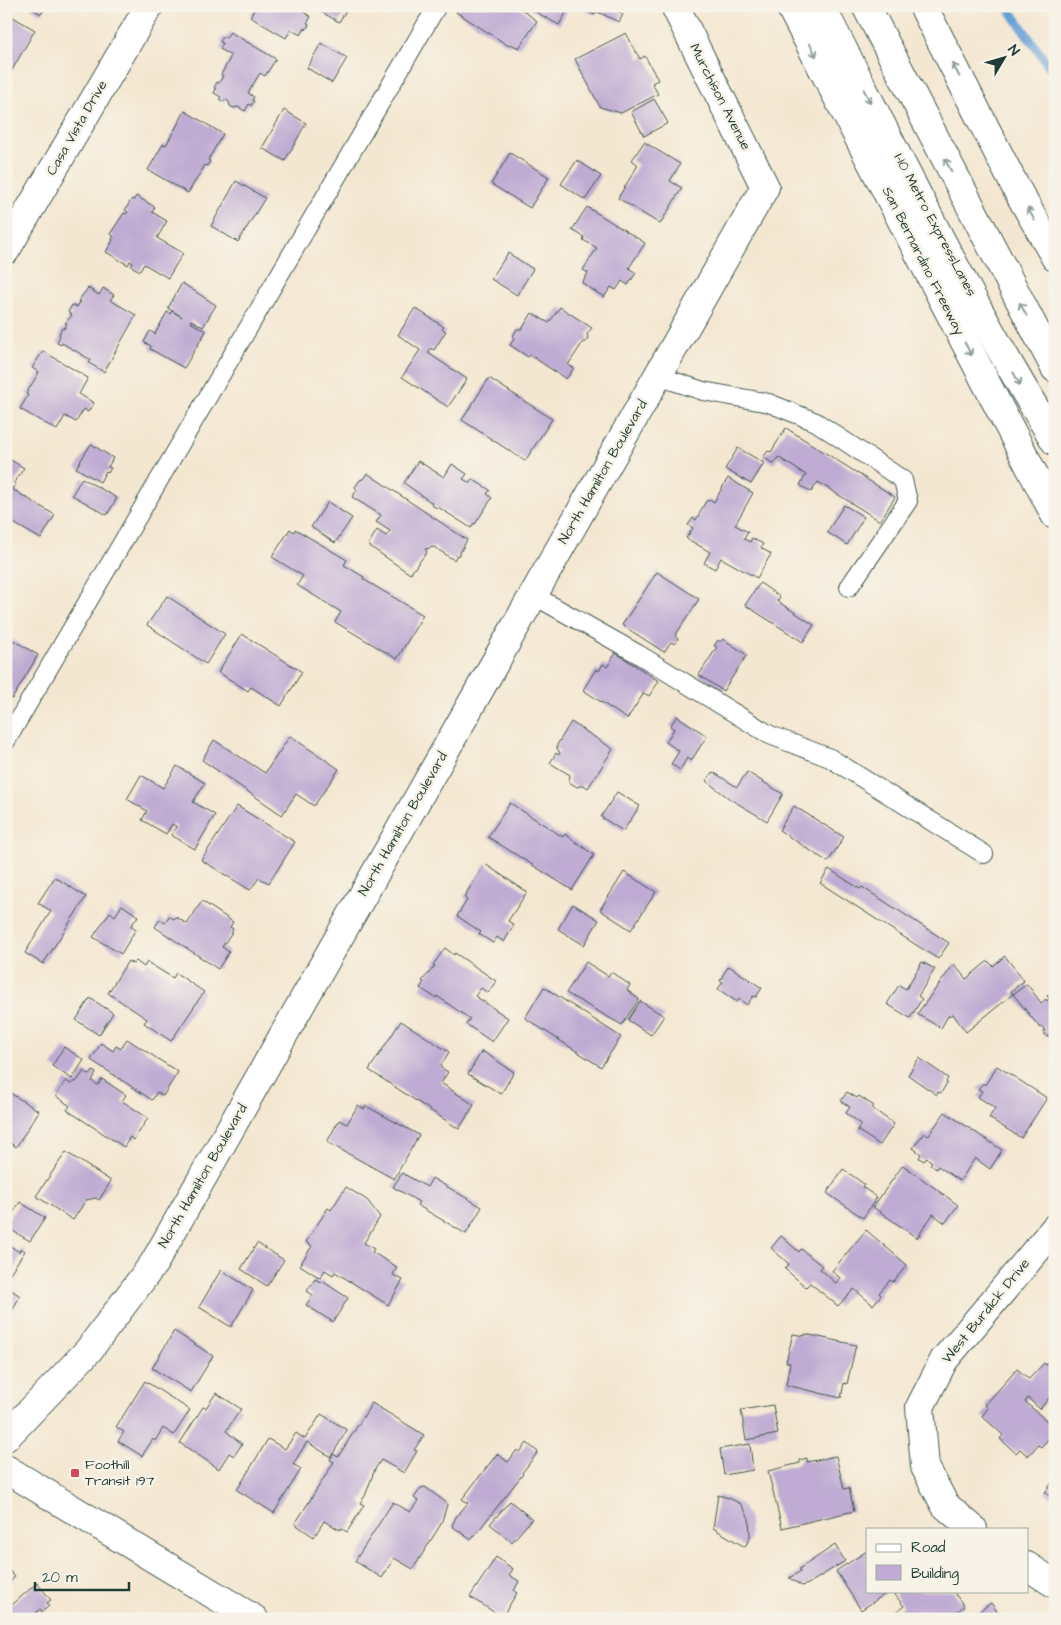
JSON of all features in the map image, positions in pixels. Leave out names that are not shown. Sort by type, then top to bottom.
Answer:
[{"type":"main road","name":"Casa Vista Drive","points":[[6,250],[149,6]]},
{"type":"main road","name":"Murchison Avenue","points":[[674,6],[765,187]]},
{"type":"main road","name":"San Bernardino Freeway","points":[[790,6],[1055,515]]},
{"type":"main road","name":"I-10 Metro ExpressLanes","points":[[821,6],[1019,384],[1055,441]]},
{"type":"main road","points":[[866,6],[1055,368]]},
{"type":"main road","points":[[923,6],[1016,188],[1055,257]]},
{"type":"main road","name":"North Hamilton Boulevard","points":[[6,1437],[88,1351],[154,1263],[765,187]]},
{"type":"main road","name":"West Burdick Drive","points":[[972,1528],[945,1505],[925,1467],[920,1407],[944,1360],[1055,1228]]},
{"type":"main road","points":[[6,1469],[254,1619]]},
{"type":"main road","points":[[1028,1567],[1055,1584]]},
{"type":"lane","points":[[6,741],[437,6]]},
{"type":"lane","points":[[658,376],[703,391],[769,403],[816,422],[903,480],[908,501],[849,587]]},
{"type":"lane","points":[[533,595],[638,654],[770,734],[830,758],[984,854]]},
{"type":"building","points":[[28,6],[47,6],[41,14]]},
{"type":"building","points":[[256,6],[305,6],[302,11],[311,17],[307,23],[309,24],[306,30],[305,28],[301,35],[291,30],[286,38],[250,17]]},
{"type":"building","points":[[307,6],[346,6],[348,7],[339,22]]},
{"type":"building","points":[[460,6],[517,6],[537,21],[519,48],[510,44],[509,46],[456,12]]},
{"type":"building","points":[[525,6],[570,6],[559,25]]},
{"type":"building","points":[[580,6],[608,6],[623,14],[619,22],[596,11],[595,15],[579,8]]},
{"type":"building","points":[[6,13],[35,30],[8,77],[6,76]]},
{"type":"building","points":[[230,32],[276,59],[265,76],[260,73],[248,93],[254,97],[252,100],[254,101],[251,106],[249,104],[245,111],[238,107],[230,106],[229,102],[225,99],[224,102],[219,99],[221,97],[214,93],[216,89],[214,88],[223,76],[221,75],[231,56],[220,49],[223,43],[220,42],[223,36],[226,38]]},
{"type":"building","points":[[626,33],[640,59],[645,56],[658,80],[652,83],[658,94],[621,113],[600,107],[575,59]]},
{"type":"building","points":[[321,43],[347,58],[332,83],[307,68]]},
{"type":"building","points":[[654,99],[668,123],[644,136],[631,112]]},
{"type":"building","points":[[284,110],[306,123],[285,161],[262,148]]},
{"type":"building","points":[[185,111],[223,134],[208,160],[210,161],[207,166],[205,165],[188,193],[148,170],[163,144],[166,145]]},
{"type":"building","points":[[644,142],[680,164],[670,181],[682,188],[660,224],[618,198],[638,165],[632,160]]},
{"type":"building","points":[[510,153],[549,177],[530,208],[491,184]]},
{"type":"building","points":[[577,160],[601,176],[585,200],[561,184]]},
{"type":"building","points":[[236,181],[265,198],[238,242],[211,226]]},
{"type":"building","points":[[136,196],[155,207],[152,212],[167,221],[157,238],[183,253],[168,278],[144,264],[140,271],[131,266],[133,263],[130,261],[128,265],[106,252],[114,236],[110,234],[124,213],[128,212],[125,210]]},
{"type":"building","points":[[587,207],[645,243],[629,268],[636,273],[628,285],[622,281],[616,290],[611,287],[604,297],[582,283],[588,273],[583,270],[597,248],[583,240],[584,237],[572,230]]},
{"type":"building","points":[[508,253],[533,269],[517,295],[491,279]]},
{"type":"building","points":[[182,283],[216,305],[203,327],[191,320],[190,322],[206,331],[184,368],[150,349],[151,346],[144,342],[150,331],[155,334],[167,312],[170,314],[172,311],[182,317],[168,308]]},
{"type":"building","points":[[88,288],[99,295],[103,288],[114,295],[110,300],[136,315],[104,372],[89,363],[91,360],[62,343],[61,345],[57,343],[62,328],[64,329],[67,324],[65,323],[72,315],[68,312],[72,305],[77,307],[80,302],[78,301]]},
{"type":"building","points":[[560,307],[592,328],[587,334],[586,342],[583,342],[568,365],[574,368],[566,379],[530,355],[528,357],[510,345],[517,329],[522,329],[532,313],[549,323]]},
{"type":"building","points":[[415,308],[444,327],[442,329],[446,331],[434,350],[431,348],[428,353],[467,379],[448,407],[402,377],[420,350],[398,335]]},
{"type":"building","points":[[43,351],[88,378],[79,394],[94,403],[88,412],[84,409],[76,422],[65,416],[57,430],[20,409],[28,395],[26,394],[39,372],[32,368]]},
{"type":"building","points":[[489,378],[552,419],[525,461],[462,420]]},
{"type":"building","points":[[786,428],[895,497],[880,521],[818,482],[811,492],[800,485],[806,475],[778,457],[774,464],[763,457],[768,451],[771,452]]},
{"type":"building","points":[[91,444],[113,458],[108,467],[111,468],[108,473],[106,471],[100,482],[76,468]]},
{"type":"building","points":[[738,448],[764,463],[751,484],[725,469]]},
{"type":"building","points":[[6,457],[24,468],[12,489],[55,515],[41,539],[10,521],[9,523],[6,522]]},
{"type":"building","points":[[418,461],[444,477],[452,464],[467,474],[463,479],[470,483],[472,479],[490,490],[487,494],[492,498],[471,528],[438,507],[431,505],[432,503],[404,483]]},
{"type":"building","points":[[367,473],[467,540],[458,556],[454,560],[434,547],[425,549],[427,552],[410,574],[368,545],[377,530],[386,536],[390,531],[376,522],[381,515],[352,497],[357,490],[355,487]]},
{"type":"building","points":[[82,478],[117,498],[107,515],[72,495]]},
{"type":"building","points":[[728,478],[753,493],[735,525],[748,532],[744,539],[750,542],[752,538],[763,544],[761,548],[771,554],[757,578],[721,558],[715,569],[704,563],[710,552],[686,538],[693,528],[688,525],[693,518],[696,520],[706,501],[711,500],[714,502]]},
{"type":"building","points":[[328,502],[352,518],[335,543],[311,527]]},
{"type":"building","points":[[844,505],[864,517],[847,545],[827,532]]},
{"type":"building","points":[[290,529],[294,532],[295,529],[347,560],[344,565],[364,577],[363,579],[423,615],[397,659],[335,622],[341,612],[297,585],[303,576],[272,557]]},
{"type":"building","points":[[657,572],[699,599],[675,636],[678,639],[675,644],[671,642],[664,652],[622,625]]},
{"type":"building","points":[[760,583],[780,597],[777,601],[814,625],[803,642],[745,605]]},
{"type":"building","points":[[167,596],[225,634],[206,664],[147,625]]},
{"type":"building","points":[[242,634],[302,672],[281,706],[251,687],[248,691],[218,672]]},
{"type":"building","points":[[723,639],[747,655],[723,691],[699,675],[717,647],[714,646],[718,640],[720,642]]},
{"type":"building","points":[[13,640],[38,655],[12,699],[6,696],[6,651]]},
{"type":"building","points":[[616,653],[659,681],[649,696],[644,693],[627,719],[583,690],[596,669],[599,671],[603,664],[607,667]]},
{"type":"building","points":[[677,716],[707,736],[691,761],[687,758],[680,770],[671,764],[679,751],[666,742],[674,729],[670,726]]},
{"type":"building","points":[[571,722],[613,749],[588,788],[584,785],[577,787],[569,782],[570,775],[550,763],[556,753],[558,755],[560,753],[557,745]]},
{"type":"building","points":[[290,736],[339,769],[314,806],[296,794],[282,815],[202,760],[214,740],[265,773]]},
{"type":"building","points":[[177,766],[205,783],[193,802],[215,815],[195,849],[171,835],[177,827],[172,824],[166,834],[142,820],[147,811],[127,799],[141,775],[163,788]]},
{"type":"building","points":[[713,772],[737,787],[747,772],[783,794],[767,821],[730,799],[706,781]]},
{"type":"building","points":[[617,792],[640,806],[623,831],[601,817]]},
{"type":"building","points":[[510,803],[563,837],[565,834],[594,855],[572,890],[488,837]]},
{"type":"building","points":[[237,806],[295,842],[269,883],[259,878],[250,890],[201,860]]},
{"type":"building","points":[[794,806],[844,837],[828,862],[779,830]]},
{"type":"building","points":[[485,864],[527,892],[508,921],[514,925],[504,942],[497,937],[493,943],[479,934],[481,932],[457,916],[467,900],[464,897]]},
{"type":"building","points":[[829,869],[860,889],[862,887],[949,943],[938,959],[820,883]]},
{"type":"building","points":[[624,872],[656,892],[631,930],[600,910]]},
{"type":"building","points":[[55,877],[86,897],[43,964],[25,953],[51,911],[38,903]]},
{"type":"building","points":[[202,901],[233,922],[230,927],[233,929],[232,932],[222,947],[229,952],[218,969],[155,927],[160,919],[165,923],[169,916],[174,919],[176,917],[187,924]]},
{"type":"building","points":[[573,904],[599,920],[584,945],[558,929]]},
{"type":"building","points":[[122,905],[138,916],[131,926],[136,929],[121,954],[93,937],[110,912],[115,916]]},
{"type":"building","points":[[445,948],[496,981],[488,993],[481,988],[475,996],[508,1018],[492,1042],[466,1024],[470,1019],[437,996],[436,998],[420,988],[424,982],[422,981],[435,966],[433,965]]},
{"type":"building","points":[[1005,956],[1024,981],[1011,991],[1013,994],[966,1032],[953,1014],[948,1016],[941,1028],[917,1014],[954,964],[966,979],[988,961],[993,966]]},
{"type":"building","points":[[128,961],[133,964],[136,961],[144,967],[147,962],[173,978],[176,973],[204,992],[171,1041],[144,1023],[147,1019],[108,993]]},
{"type":"building","points":[[586,962],[608,976],[611,972],[630,985],[627,990],[639,999],[622,1025],[566,993]]},
{"type":"building","points":[[922,962],[935,969],[918,996],[922,999],[910,1018],[887,1004],[899,985],[906,989]]},
{"type":"building","points":[[729,966],[762,988],[747,1005],[739,999],[737,1002],[718,989],[723,982],[720,981],[722,976]]},
{"type":"building","points":[[1027,984],[1041,1003],[1046,999],[1047,1001],[1050,999],[1047,996],[1055,990],[1055,1037],[1051,1039],[1047,1037],[1043,1032],[1045,1031],[1042,1026],[1040,1028],[1013,994]]},
{"type":"building","points":[[544,987],[621,1037],[601,1067],[525,1018]]},
{"type":"building","points":[[90,998],[113,1013],[99,1035],[76,1020]]},
{"type":"building","points":[[640,1001],[664,1016],[651,1035],[628,1020]]},
{"type":"building","points":[[401,1021],[449,1052],[440,1067],[448,1072],[441,1083],[474,1105],[459,1129],[369,1070]]},
{"type":"building","points":[[127,1039],[178,1072],[163,1096],[157,1092],[152,1100],[91,1060],[101,1043],[113,1051],[116,1046],[121,1049]]},
{"type":"building","points":[[64,1047],[84,1060],[72,1079],[52,1066]]},
{"type":"building","points":[[482,1051],[514,1072],[501,1094],[468,1074]]},
{"type":"building","points":[[919,1058],[948,1078],[941,1093],[938,1092],[937,1095],[908,1075]]},
{"type":"building","points":[[997,1066],[1047,1098],[1021,1138],[989,1118],[995,1108],[978,1097],[982,1091],[978,1089],[983,1083],[985,1085]]},
{"type":"building","points":[[84,1071],[90,1075],[93,1071],[96,1073],[92,1081],[98,1085],[102,1079],[126,1095],[122,1101],[148,1118],[134,1140],[130,1137],[124,1147],[67,1110],[70,1106],[56,1096],[66,1080],[70,1084],[77,1081]]},
{"type":"building","points":[[6,1088],[11,1091],[10,1093],[39,1111],[16,1147],[9,1142],[6,1148]]},
{"type":"building","points":[[847,1092],[857,1098],[859,1096],[874,1106],[872,1108],[894,1124],[880,1145],[857,1130],[861,1124],[846,1113],[850,1107],[841,1101]]},
{"type":"building","points":[[358,1105],[364,1109],[366,1106],[419,1135],[394,1179],[327,1142],[339,1120],[347,1124]]},
{"type":"building","points":[[945,1112],[1002,1150],[990,1169],[975,1158],[960,1181],[938,1166],[936,1169],[927,1158],[924,1161],[919,1158],[921,1154],[913,1148],[924,1133],[928,1136]]},
{"type":"building","points":[[66,1152],[111,1181],[99,1200],[96,1198],[86,1200],[73,1220],[36,1196]]},
{"type":"building","points":[[903,1165],[958,1205],[945,1223],[933,1214],[917,1238],[873,1207]]},
{"type":"building","points":[[843,1169],[864,1184],[862,1187],[877,1197],[863,1218],[827,1193]]},
{"type":"building","points":[[402,1173],[427,1187],[432,1178],[482,1207],[466,1234],[417,1205],[419,1202],[393,1187]]},
{"type":"building","points":[[346,1187],[367,1200],[380,1217],[364,1243],[374,1249],[372,1252],[397,1267],[393,1275],[403,1280],[388,1305],[335,1272],[333,1275],[325,1270],[320,1278],[300,1265],[312,1246],[306,1242],[328,1208],[331,1210]]},
{"type":"building","points":[[20,1202],[45,1218],[30,1241],[6,1227],[6,1223]]},
{"type":"building","points":[[866,1230],[907,1265],[893,1282],[890,1280],[879,1293],[881,1295],[873,1305],[854,1289],[838,1306],[810,1283],[806,1287],[785,1269],[789,1264],[771,1248],[781,1236],[799,1252],[801,1249],[822,1266],[820,1269],[836,1283],[840,1278],[832,1271]]},
{"type":"building","points":[[6,1243],[19,1252],[21,1248],[25,1251],[6,1279]]},
{"type":"building","points":[[257,1243],[284,1260],[267,1286],[241,1269]]},
{"type":"building","points":[[221,1270],[253,1290],[231,1327],[199,1307]]},
{"type":"building","points":[[315,1279],[322,1281],[348,1298],[333,1322],[306,1305],[313,1295],[307,1291]]},
{"type":"building","points":[[6,1286],[20,1296],[6,1322]]},
{"type":"building","points":[[174,1331],[213,1356],[191,1392],[152,1368]]},
{"type":"building","points":[[793,1334],[805,1336],[805,1334],[856,1345],[847,1384],[844,1383],[841,1398],[786,1385],[790,1363],[786,1362]]},
{"type":"building","points":[[1044,1363],[1046,1365],[1048,1363],[1055,1369],[1055,1398],[1053,1401],[1049,1398],[1040,1409],[1028,1398],[1025,1402],[1055,1428],[1055,1432],[1041,1447],[1038,1445],[1028,1456],[1020,1449],[1016,1453],[1000,1439],[1003,1435],[982,1416],[988,1408],[985,1405],[1017,1369],[1029,1379]]},
{"type":"building","points":[[145,1381],[190,1410],[174,1435],[163,1428],[142,1456],[118,1441],[124,1432],[116,1427]]},
{"type":"building","points":[[216,1393],[241,1409],[226,1431],[242,1444],[234,1456],[229,1453],[219,1469],[180,1443],[203,1407],[206,1408]]},
{"type":"building","points":[[372,1403],[424,1435],[414,1450],[417,1451],[404,1473],[381,1460],[360,1503],[364,1505],[347,1532],[324,1521],[314,1537],[295,1524],[334,1462],[330,1460],[333,1454],[338,1457]]},
{"type":"building","points":[[773,1405],[778,1434],[746,1440],[741,1410]]},
{"type":"building","points":[[321,1414],[347,1430],[331,1457],[307,1442],[293,1464],[301,1469],[274,1513],[237,1490],[268,1439],[285,1449],[296,1433],[305,1439]]},
{"type":"building","points":[[527,1443],[538,1452],[471,1540],[452,1526],[456,1517],[468,1503],[462,1499],[497,1454],[508,1462],[517,1450],[520,1452]]},
{"type":"building","points":[[750,1444],[753,1470],[724,1475],[720,1449]]},
{"type":"building","points":[[836,1456],[844,1489],[849,1488],[854,1511],[782,1528],[768,1471],[800,1463],[800,1460],[807,1458],[807,1462]]},
{"type":"building","points":[[1055,1478],[1055,1499],[1045,1493]]},
{"type":"building","points":[[425,1487],[447,1503],[447,1505],[441,1524],[413,1569],[394,1558],[382,1578],[355,1561],[393,1502],[410,1512],[418,1501],[414,1498],[421,1488]]},
{"type":"building","points":[[718,1495],[741,1504],[749,1518],[750,1537],[745,1547],[713,1528]]},
{"type":"building","points":[[510,1501],[532,1519],[512,1542],[490,1524]]},
{"type":"building","points":[[835,1545],[845,1561],[802,1586],[789,1578],[801,1571],[799,1569]]},
{"type":"building","points":[[866,1552],[866,1592],[884,1592],[885,1594],[861,1610],[836,1571]]},
{"type":"building","points":[[496,1557],[513,1569],[509,1575],[519,1581],[514,1591],[517,1593],[502,1617],[470,1597]]},
{"type":"building","points":[[6,1567],[15,1577],[6,1585]]},
{"type":"building","points":[[37,1583],[51,1600],[47,1603],[49,1606],[42,1612],[40,1609],[36,1613],[41,1619],[6,1619],[6,1610]]},
{"type":"building","points":[[898,1592],[954,1592],[964,1606],[948,1619],[898,1619],[894,1614],[904,1606],[895,1595]]},
{"type":"building","points":[[991,1603],[1002,1619],[969,1619]]},
{"type":"waterway","points":[[1007,6],[1055,75]]},
{"type":"place","name":"Foothill Transit 197","points":[[75,1473]]}]
